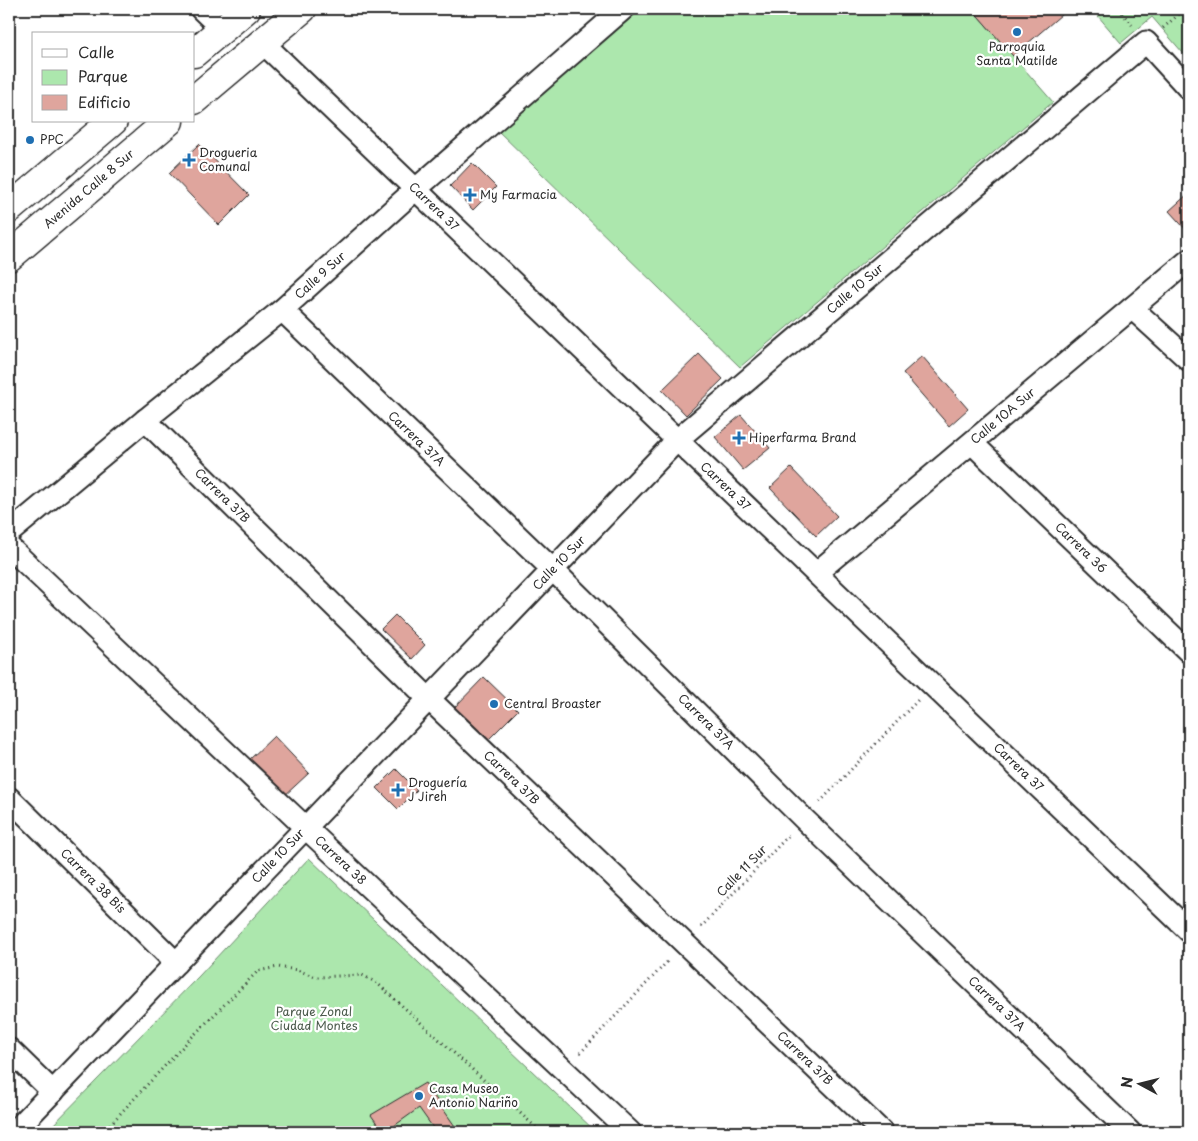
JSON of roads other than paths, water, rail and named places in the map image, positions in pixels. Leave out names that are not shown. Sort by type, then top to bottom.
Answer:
[{"type":"main road","points":[[195,52],[246,9]]},
{"type":"main road","points":[[195,99],[302,9]]},
{"type":"main road","points":[[9,209],[112,122]]},
{"type":"main road","name":"Avenida Calle 8 Sur","points":[[9,257],[168,122]]},
{"type":"street","points":[[201,9],[222,29]]},
{"type":"street","name":"Calle 9 Sur","points":[[9,533],[282,310],[623,9]]},
{"type":"street","name":"Carrera 37","points":[[262,42],[1189,931]]},
{"type":"street","name":"Calle 10 Sur","points":[[14,1132],[677,440],[1146,42],[1189,88]]},
{"type":"street","name":"Calle 10A Sur","points":[[816,573],[1189,260]]},
{"type":"street","points":[[1132,308],[1189,360]]},
{"type":"street","name":"Carrera 37A","points":[[282,310],[552,569],[804,819],[1130,1132]]},
{"type":"street","name":"Carrera 37B","points":[[146,420],[429,699],[882,1132]]},
{"type":"street","name":"Carrera 36","points":[[972,443],[1189,652]]},
{"type":"street","name":"Carrera 38","points":[[9,547],[630,1132]]},
{"type":"street","name":"Carrera 38 Bis","points":[[9,798],[176,963]]},
{"type":"street","points":[[9,1049],[53,1092]]},
{"type":"place","name":"Parroquia Santa Matilde","points":[[1017,32]]},
{"type":"place","name":"PPC","points":[[30,140]]},
{"type":"place","name":"Drogueria Comunal","points":[[189,160]]},
{"type":"place","name":"My Farmacia","points":[[470,195]]},
{"type":"place","name":"Hiperfarma Brand","points":[[739,438]]},
{"type":"place","name":"Central Broaster","points":[[494,704]]},
{"type":"place","name":"Droguería J Jireh","points":[[398,790]]},
{"type":"place","name":"Casa Museo Antonio Nariño","points":[[419,1096]]},
{"type":"park label","name":"Parque Zonal Ciudad Montes","points":[[314,1019]]}]
